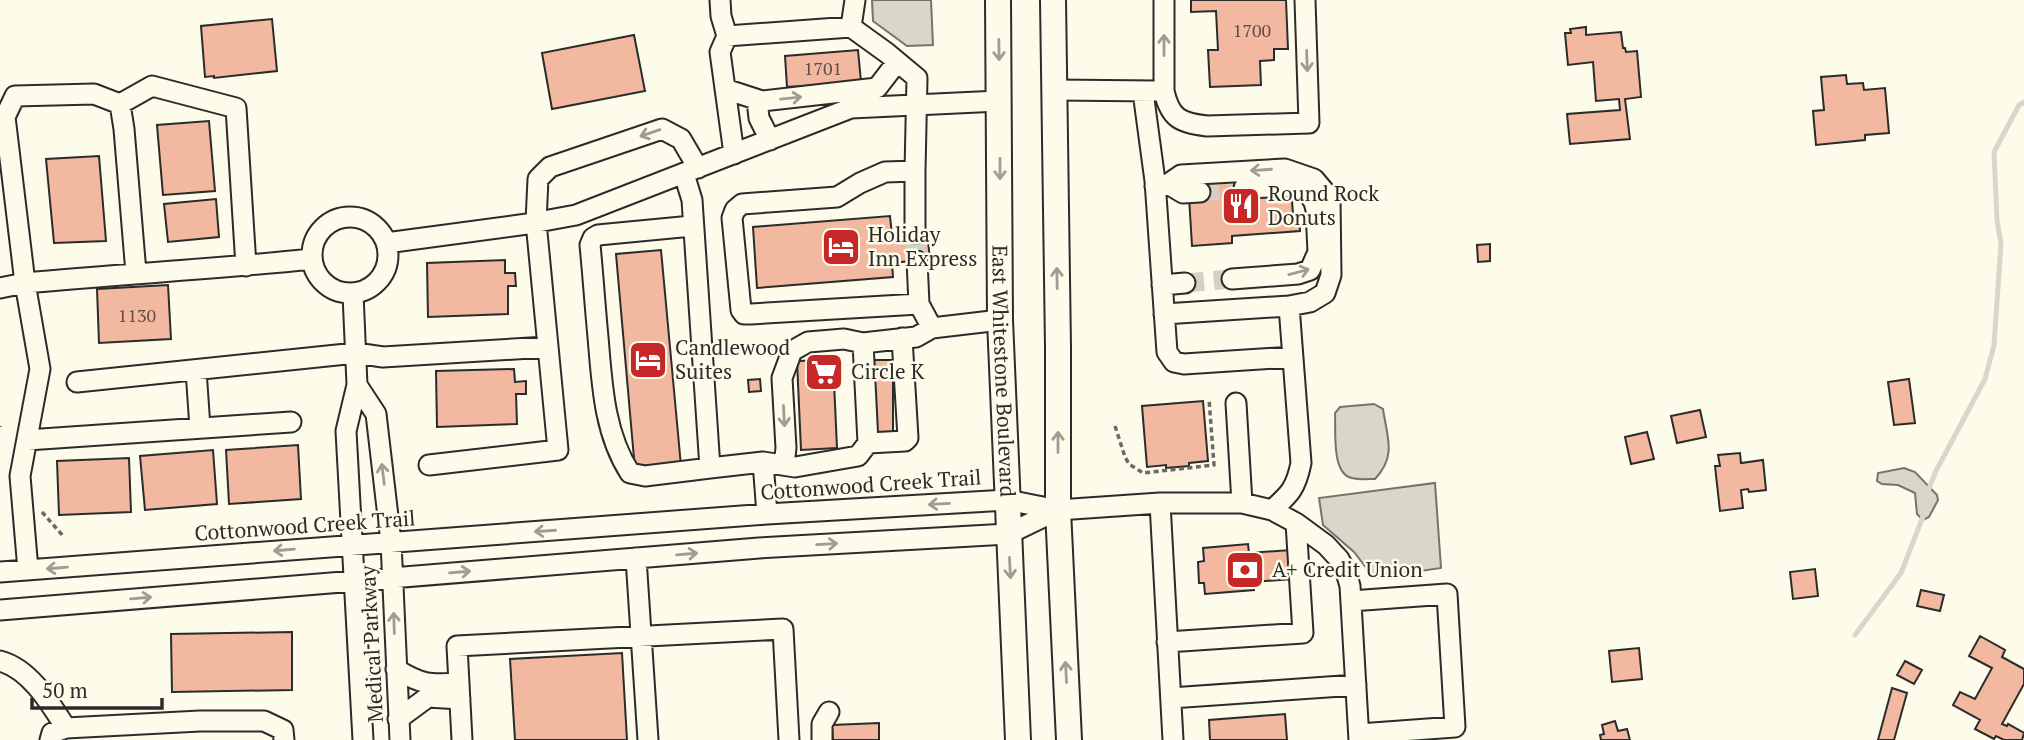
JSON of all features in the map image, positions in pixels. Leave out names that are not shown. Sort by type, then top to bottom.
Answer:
[{"type":"main road","name":"East Whitestone Boulevard","points":[[998,0],[1000,320],[1018,740]]},
{"type":"main road","points":[[1053,0],[1058,510],[1069,740]]},
{"type":"street","points":[[720,0],[720,16],[727,36],[720,52],[734,154]]},
{"type":"street","points":[[850,27],[855,0]]},
{"type":"street","points":[[1164,0],[1164,91],[1167,105],[1182,121],[1206,126],[1309,123],[1305,0]]},
{"type":"street","points":[[727,36],[850,27],[917,78],[915,233]]},
{"type":"street","points":[[725,89],[762,101],[877,88],[897,62]]},
{"type":"street","points":[[120,104],[152,86],[236,108],[246,266]]},
{"type":"street","points":[[1054,90],[1164,91]]},
{"type":"street","points":[[1143,92],[1161,185],[1167,352],[1174,362],[1184,365],[1292,357]]},
{"type":"street","points":[[28,570],[20,476],[40,369],[25,284],[5,117],[15,96],[94,94],[120,104]]},
{"type":"street","points":[[757,100],[760,118],[771,139]]},
{"type":"street","points":[[386,243],[576,215],[851,108],[999,101]]},
{"type":"street","points":[[120,104],[136,273]]},
{"type":"street","points":[[429,465],[558,450],[536,222],[538,178],[550,167],[662,129],[681,139],[691,171],[692,226],[710,468]]},
{"type":"street","points":[[1161,185],[1181,175],[1285,169],[1314,179],[1330,198],[1331,275],[1325,293],[1310,302],[1289,306],[1164,314]]},
{"type":"street","points":[[915,171],[885,172],[837,197],[742,204],[735,210],[732,218],[741,310],[744,314],[919,304]]},
{"type":"street","points":[[1161,185],[1183,193],[1200,192]]},
{"type":"street","points":[[1232,279],[1298,274],[1310,270],[1318,252],[1316,210],[1308,194],[1297,186],[1244,188]]},
{"type":"street","points":[[353,217],[374,225],[386,243],[387,266],[374,285],[364,291],[341,293],[321,281],[315,270],[312,259],[317,237],[332,222],[342,218],[353,217]]},
{"type":"street","points":[[692,226],[598,235],[590,245],[603,398],[609,425],[630,473],[645,476],[763,462],[795,467],[858,456],[868,443],[863,343]]},
{"type":"street","points":[[0,288],[136,273],[312,259]]},
{"type":"street","points":[[917,261],[919,304],[932,328]]},
{"type":"street","points":[[1163,285],[1185,283]]},
{"type":"street","name":"Medical Parkway","points":[[353,294],[357,385],[346,431],[363,740]]},
{"type":"street","points":[[1272,510],[1287,497],[1298,481],[1301,463],[1289,306]]},
{"type":"street","points":[[784,465],[786,448],[782,378],[792,351],[808,342],[844,339],[863,343],[916,337],[932,328],[1000,320]]},
{"type":"street","points":[[868,443],[905,441],[908,438],[902,338]]},
{"type":"street","points":[[77,382],[356,353],[383,357],[547,347]]},
{"type":"street","points":[[196,370],[200,428]]},
{"type":"street","name":"Medical Parkway","points":[[357,385],[376,414],[391,541],[400,740]]},
{"type":"street","points":[[1236,403],[1242,503]]},
{"type":"street","points":[[27,440],[291,422]]},
{"type":"street","points":[[763,462],[767,514]]},
{"type":"street","name":"Cottonwood Creek Trail","points":[[0,572],[767,514],[1007,500],[1058,510]]},
{"type":"street","points":[[1160,503],[1173,740]]},
{"type":"street","points":[[0,610],[759,548],[1008,534],[1058,510],[1160,503],[1242,503],[1272,510],[1296,523],[1326,545],[1339,559],[1346,572],[1351,601],[1359,737],[1406,735],[1455,727],[1447,594],[1351,601]]},
{"type":"street","points":[[1167,642],[1303,633],[1296,523]]},
{"type":"street","points":[[636,558],[649,740]]},
{"type":"street","points":[[462,740],[457,646],[783,629],[789,740]]},
{"type":"street","points":[[0,661],[12,664],[26,676],[45,696],[66,728]]},
{"type":"street","points":[[396,669],[429,685],[460,691]]},
{"type":"street","points":[[1171,698],[1356,685]]},
{"type":"street","points":[[398,719],[428,697],[460,691]]},
{"type":"street","points":[[822,740],[822,724],[829,712]]},
{"type":"street","points":[[50,740],[52,733],[66,728],[200,721],[264,721],[283,730],[284,740]]},
{"type":"path","points":[[1115,426],[1129,464],[1143,472],[1214,465],[1209,399]]},
{"type":"path","points":[[41,501],[42,512],[64,537]]},
{"type":"shaded area","points":[[872,0],[931,0],[933,45],[907,46],[873,21]]},
{"type":"shaded area","points":[[1374,404],[1383,409],[1389,446],[1386,462],[1375,479],[1352,478],[1345,475],[1338,460],[1335,413],[1340,407]]},
{"type":"shaded area","points":[[1904,468],[1915,472],[1937,495],[1938,500],[1929,517],[1923,520],[1917,514],[1915,493],[1898,485],[1877,481],[1878,473]]},
{"type":"shaded area","points":[[1435,483],[1441,568],[1374,578],[1354,552],[1323,525],[1319,498]]},
{"type":"building","points":[[1191,0],[1286,0],[1288,49],[1274,49],[1274,60],[1260,61],[1261,85],[1210,87],[1208,50],[1218,50],[1216,11],[1191,12]]},
{"type":"building","points":[[272,19],[277,71],[205,77],[201,26]]},
{"type":"building","points":[[1586,27],[1586,35],[1621,32],[1626,52],[1637,51],[1641,97],[1625,99],[1630,139],[1570,144],[1567,114],[1620,110],[1619,99],[1596,101],[1593,62],[1568,65],[1565,33],[1571,33],[1570,29]]},
{"type":"building","points":[[634,35],[645,91],[552,109],[542,53]]},
{"type":"building","points":[[858,50],[861,82],[787,87],[785,56]]},
{"type":"building","points":[[1846,75],[1847,84],[1863,83],[1864,90],[1885,88],[1889,133],[1865,135],[1865,140],[1816,145],[1813,111],[1824,110],[1821,77]]},
{"type":"building","points":[[209,121],[215,191],[163,195],[157,125]]},
{"type":"building","points":[[99,156],[106,241],[54,243],[46,159]]},
{"type":"building","name":"Round Rock Donuts","points":[[1243,172],[1291,187],[1293,214],[1299,214],[1300,231],[1232,236],[1232,243],[1192,246],[1189,197],[1198,176]]},
{"type":"building","points":[[216,199],[219,237],[168,242],[164,204]]},
{"type":"building","name":"Holiday Inn Express","points":[[890,216],[892,235],[927,232],[930,259],[892,263],[893,277],[757,288],[753,227]]},
{"type":"building","points":[[1490,244],[1490,261],[1478,262],[1477,245]]},
{"type":"building","name":"Candlewood Suites","points":[[661,250],[681,466],[635,470],[616,254]]},
{"type":"building","points":[[505,260],[505,273],[515,273],[516,286],[508,286],[508,314],[428,317],[427,263]]},
{"type":"building","points":[[168,285],[171,339],[99,343],[97,289]]},
{"type":"building","points":[[833,360],[837,448],[801,450],[797,361]]},
{"type":"building","points":[[874,360],[893,360],[893,438],[876,438]]},
{"type":"building","points":[[514,369],[515,382],[526,381],[526,394],[516,394],[517,424],[437,427],[436,371]]},
{"type":"building","points":[[760,379],[761,391],[749,392],[748,380]]},
{"type":"building","points":[[1909,379],[1915,423],[1894,425],[1888,382]]},
{"type":"building","points":[[1203,401],[1208,461],[1189,463],[1189,466],[1147,467],[1142,406]]},
{"type":"building","points":[[1700,410],[1706,437],[1677,443],[1671,416]]},
{"type":"building","points":[[1647,432],[1654,459],[1631,464],[1625,437]]},
{"type":"building","points":[[298,445],[301,499],[229,504],[226,450]]},
{"type":"building","points":[[213,450],[217,504],[145,510],[140,456]]},
{"type":"building","points":[[1740,453],[1741,463],[1763,460],[1766,490],[1741,490],[1743,508],[1720,511],[1715,466],[1720,466],[1718,455]]},
{"type":"building","points":[[129,458],[131,512],[59,515],[57,461]]},
{"type":"building","name":"A+ Credit Union","points":[[1248,544],[1249,553],[1291,550],[1293,579],[1253,582],[1254,590],[1205,594],[1204,583],[1199,583],[1198,562],[1204,561],[1203,548]]},
{"type":"building","points":[[1815,569],[1818,596],[1793,599],[1790,572]]},
{"type":"building","points":[[1921,590],[1944,595],[1940,611],[1917,606]]},
{"type":"building","points":[[292,632],[292,690],[172,692],[171,634]]},
{"type":"building","points":[[1980,636],[2005,650],[2002,657],[2024,669],[2024,684],[2002,724],[2008,724],[2024,733],[2022,740],[2004,740],[1996,736],[1994,739],[1975,729],[1980,720],[1953,705],[1960,692],[1975,699],[1992,668],[1969,656]]},
{"type":"building","points":[[1639,648],[1642,679],[1612,682],[1609,651]]},
{"type":"building","points":[[622,653],[627,740],[515,740],[510,659]]},
{"type":"building","points":[[1905,661],[1922,670],[1914,684],[1897,675]]},
{"type":"building","points":[[1892,688],[1907,693],[1894,740],[1878,740]]},
{"type":"building","points":[[1285,714],[1287,740],[1210,740],[1209,720]]},
{"type":"building","points":[[1615,721],[1618,731],[1627,729],[1630,740],[1601,740],[1600,735],[1604,734],[1602,725]]},
{"type":"building","points":[[879,723],[879,740],[833,740],[832,725]]},
{"type":"waterway","points":[[1928,491],[1985,379],[1994,345],[2001,244],[1997,220],[1994,152],[2019,105],[2024,102]]},
{"type":"waterway","points":[[1855,635],[1901,573],[1924,514]]},
{"type":"tunnel","points":[[1200,192],[1244,188]]},
{"type":"tunnel","points":[[915,233],[917,261]]},
{"type":"tunnel","points":[[1185,283],[1232,279]]},
{"type":"place","name":"Round Rock Donuts","points":[[1241,206]]},
{"type":"place","name":"Holiday Inn Express","points":[[841,247]]},
{"type":"place","name":"Candlewood Suites","points":[[648,360]]},
{"type":"place","name":"Circle K","points":[[824,372]]},
{"type":"place","name":"A+ Credit Union","points":[[1245,570]]}]
